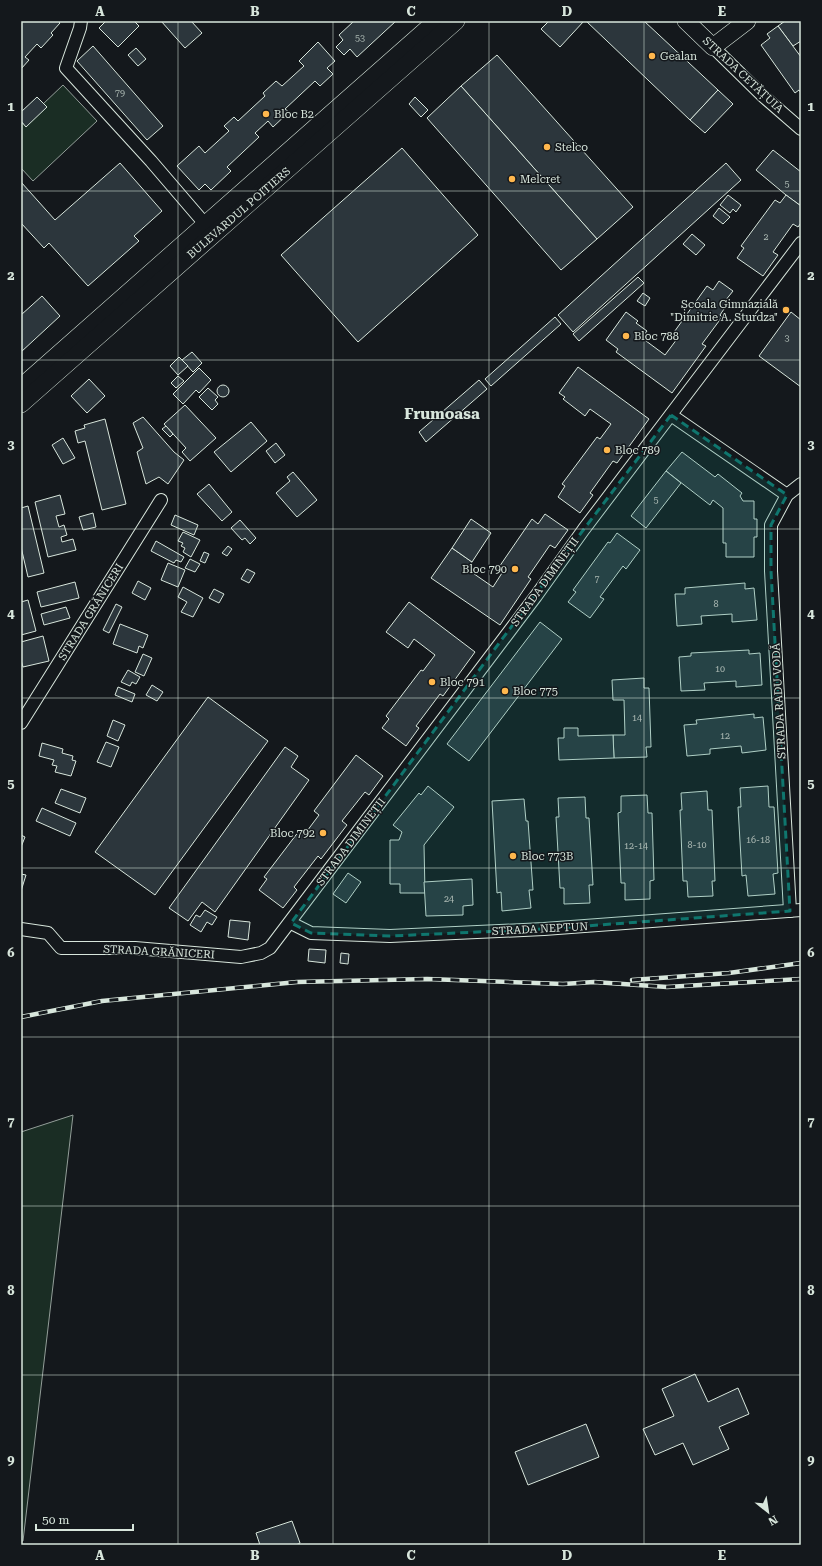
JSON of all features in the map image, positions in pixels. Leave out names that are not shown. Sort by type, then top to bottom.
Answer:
[{"type":"main road","name":"BULEVARDUL POITIERS","points":[[21,387],[436,21]]},
{"type":"main road","name":"BULEVARDUL POITIERS","points":[[21,404],[456,21]]},
{"type":"main road","name":"STRADA CETĂȚUIA","points":[[686,21],[713,47]]},
{"type":"main road","points":[[713,47],[747,21]]},
{"type":"street","points":[[81,21],[66,68],[152,161],[205,224]]},
{"type":"street","name":"STRADA CETĂȚUIA","points":[[713,47],[763,96],[801,129]]},
{"type":"street","name":"STRADA DIMINEȚII","points":[[291,923],[536,596],[584,529],[801,243]]},
{"type":"street","points":[[671,415],[787,495]]},
{"type":"street","name":"STRADA RADU VODĂ","points":[[796,910],[771,571],[771,525],[787,495],[801,484]]},
{"type":"street","name":"STRADA GRĂNICERI","points":[[21,723],[161,500]]},
{"type":"street","name":"STRADA NEPTUN","points":[[291,923],[311,933],[390,936],[544,929],[796,910]]},
{"type":"street","name":"STRADA GRĂNICERI","points":[[21,929],[48,933],[60,948],[135,948],[241,957],[261,953],[270,948],[291,923]]},
{"type":"highlighted area","points":[[671,415],[787,495],[771,525],[771,571],[790,911],[544,929],[390,936],[311,933],[291,923],[584,529]]},
{"type":"green space","points":[[63,85],[97,121],[33,181],[21,168],[21,125]]},
{"type":"green space","points":[[73,1115],[23,1541],[21,1541],[21,1132]]},
{"type":"building","points":[[21,21],[58,21],[60,23],[51,33],[53,35],[41,48],[37,44],[25,57],[29,60],[21,69]]},
{"type":"building","points":[[106,21],[134,21],[139,26],[118,47],[99,28]]},
{"type":"building","points":[[161,21],[191,21],[202,33],[185,48]]},
{"type":"building","points":[[354,21],[396,21],[357,57],[350,49],[344,55],[336,47],[343,40],[339,35]]},
{"type":"building","points":[[549,21],[584,21],[560,47],[541,29]]},
{"type":"building","name":"Gealan","points":[[586,21],[644,21],[718,90],[690,120]]},
{"type":"building","points":[[785,21],[801,21],[801,41],[793,46],[778,26]]},
{"type":"building","points":[[778,26],[801,57],[801,93],[799,90],[795,93],[761,45],[770,38],[767,34]]},
{"type":"building","name":"Bloc B2","points":[[318,42],[335,61],[327,68],[333,74],[320,86],[315,81],[285,109],[289,112],[273,127],[268,121],[255,133],[259,137],[227,167],[231,171],[211,190],[205,184],[199,190],[177,166],[199,146],[205,153],[229,131],[224,126],[234,117],[238,121],[265,96],[263,93],[276,81],[282,86],[304,66],[299,61]]},
{"type":"building","points":[[93,46],[163,126],[147,140],[77,61]]},
{"type":"building","points":[[136,48],[146,59],[138,66],[128,55]]},
{"type":"building","name":"Stelco","points":[[497,55],[633,207],[597,239],[461,86]]},
{"type":"building","name":"Melcret","points":[[461,86],[597,239],[561,270],[427,118]]},
{"type":"building","points":[[718,90],[733,104],[705,133],[690,120]]},
{"type":"building","points":[[37,97],[47,107],[26,127],[21,121],[21,112]]},
{"type":"building","points":[[415,97],[428,110],[421,117],[409,104]]},
{"type":"building","points":[[402,148],[478,235],[358,342],[281,255]]},
{"type":"building","points":[[773,150],[801,172],[801,206],[756,170]]},
{"type":"building","points":[[120,163],[162,211],[134,236],[139,241],[88,286],[49,243],[44,248],[21,223],[21,182],[55,220]]},
{"type":"building","points":[[726,163],[741,180],[573,332],[558,315]]},
{"type":"building","points":[[728,195],[741,205],[736,212],[733,209],[730,213],[720,205]]},
{"type":"building","points":[[786,195],[801,206],[801,223],[798,227],[793,224],[773,252],[778,255],[763,276],[737,258],[744,248],[741,246],[775,200],[780,203]]},
{"type":"building","points":[[719,208],[730,217],[723,224],[713,216]]},
{"type":"building","points":[[692,234],[705,245],[696,255],[683,244]]},
{"type":"building","points":[[638,277],[644,283],[579,341],[573,334]]},
{"type":"building","name":"Bloc 788","points":[[719,281],[733,291],[725,301],[728,303],[720,315],[722,317],[702,344],[706,346],[672,393],[616,352],[618,349],[606,340],[626,312],[638,321],[636,323],[647,331],[642,338],[665,355],[677,339],[672,335],[707,286],[713,290]]},
{"type":"building","points":[[643,293],[650,298],[645,306],[637,301]]},
{"type":"building","points":[[42,296],[60,316],[21,352],[21,315]]},
{"type":"building","points":[[791,312],[801,320],[801,387],[759,356]]},
{"type":"building","points":[[555,317],[561,324],[491,386],[485,379]]},
{"type":"building","points":[[192,352],[202,363],[193,372],[182,360]]},
{"type":"building","points":[[179,357],[188,366],[178,375],[170,366]]},
{"type":"building","name":"Bloc 789","points":[[578,367],[649,419],[617,463],[613,461],[590,493],[593,495],[580,513],[558,497],[565,486],[562,484],[597,437],[600,439],[611,424],[590,409],[585,416],[563,399],[565,397],[559,393]]},
{"type":"building","points":[[199,368],[211,380],[199,393],[196,390],[183,404],[173,394]]},
{"type":"building","points":[[178,376],[184,381],[176,388],[171,383]]},
{"type":"building","points":[[89,379],[105,396],[87,413],[71,396]]},
{"type":"building","points":[[479,380],[487,389],[426,442],[419,432]]},
{"type":"building","points":[[221,385],[225,385],[229,391],[225,397],[221,397],[217,393],[217,389]]},
{"type":"building","points":[[208,388],[218,397],[215,400],[218,404],[212,410],[199,397]]},
{"type":"building","points":[[185,405],[216,438],[190,461],[182,452],[186,448],[164,424]]},
{"type":"building","points":[[143,417],[174,452],[184,460],[168,484],[159,477],[146,484],[137,452],[143,448],[133,423]]},
{"type":"building","points":[[105,419],[126,504],[102,510],[85,441],[78,443],[75,431],[85,428],[84,425]]},
{"type":"building","points":[[251,422],[267,441],[231,472],[214,452]]},
{"type":"building","points":[[166,426],[173,434],[170,437],[162,429]]},
{"type":"building","points":[[63,438],[75,458],[63,464],[52,445]]},
{"type":"building","points":[[276,443],[285,455],[275,463],[266,451]]},
{"type":"building","points":[[682,452],[715,477],[718,474],[742,493],[740,496],[743,501],[754,501],[754,519],[757,519],[757,537],[754,537],[754,557],[726,557],[726,543],[723,543],[723,508],[713,500],[710,505],[666,471]]},
{"type":"building","points":[[666,471],[681,483],[646,528],[631,516]]},
{"type":"building","points":[[293,472],[317,500],[297,517],[276,493],[290,481],[287,477]]},
{"type":"building","points":[[209,484],[232,512],[222,521],[197,494]]},
{"type":"building","points":[[60,495],[65,514],[56,516],[59,527],[64,525],[67,535],[61,537],[62,542],[73,539],[76,550],[48,557],[35,502]]},
{"type":"building","points":[[28,506],[44,573],[28,577],[21,547],[21,508]]},
{"type":"building","points":[[93,513],[96,527],[83,530],[79,517]]},
{"type":"building","name":"Bloc 790","points":[[545,514],[568,530],[555,548],[550,545],[528,577],[531,579],[500,625],[431,578],[452,548],[472,562],[467,569],[493,587],[502,573],[497,570],[532,519],[538,524]]},
{"type":"building","points":[[175,515],[198,525],[194,535],[171,525]]},
{"type":"building","points":[[471,519],[491,533],[472,562],[452,548]]},
{"type":"building","points":[[240,520],[256,538],[250,544],[245,538],[242,540],[231,528]]},
{"type":"building","points":[[183,532],[200,540],[191,557],[183,552],[185,548],[181,546],[183,543],[178,541]]},
{"type":"building","points":[[617,533],[640,550],[626,569],[623,566],[600,597],[604,599],[590,618],[568,602],[576,592],[573,590],[608,542],[610,543]]},
{"type":"building","points":[[156,541],[184,557],[181,562],[176,560],[174,563],[151,551]]},
{"type":"building","points":[[228,546],[232,549],[227,556],[222,553]]},
{"type":"building","points":[[204,552],[209,554],[205,563],[200,561]]},
{"type":"building","points":[[190,559],[200,564],[195,572],[185,568]]},
{"type":"building","points":[[168,563],[185,570],[178,587],[161,580]]},
{"type":"building","points":[[247,569],[255,573],[249,583],[241,579]]},
{"type":"building","points":[[138,581],[151,588],[145,600],[132,593]]},
{"type":"building","points":[[75,582],[79,598],[41,607],[37,592]]},
{"type":"building","points":[[745,583],[745,589],[754,588],[757,620],[732,622],[732,614],[701,616],[702,624],[677,626],[675,594],[685,594],[685,588]]},
{"type":"building","points":[[183,587],[203,598],[193,617],[181,612],[187,602],[178,597]]},
{"type":"building","points":[[214,589],[224,594],[219,603],[209,598]]},
{"type":"building","points":[[28,600],[36,631],[21,635],[21,602]]},
{"type":"building","name":"Bloc 791","points":[[409,602],[475,652],[443,696],[440,694],[416,726],[419,728],[406,746],[382,728],[389,719],[386,716],[421,670],[423,671],[435,655],[414,639],[408,648],[386,632]]},
{"type":"building","points":[[116,604],[122,607],[109,633],[103,630]]},
{"type":"building","points":[[66,607],[70,618],[44,625],[41,614]]},
{"type":"building","name":"Bloc 775","points":[[540,622],[562,639],[469,761],[447,744]]},
{"type":"building","points":[[120,624],[148,635],[143,648],[139,646],[137,653],[113,644]]},
{"type":"building","points":[[43,636],[49,661],[23,667],[21,660],[21,642]]},
{"type":"building","points":[[749,650],[749,654],[760,653],[762,685],[736,687],[736,681],[704,683],[705,690],[681,691],[679,657],[691,656],[691,653]]},
{"type":"building","points":[[143,654],[152,658],[144,676],[135,672]]},
{"type":"building","points":[[128,670],[140,677],[136,684],[132,682],[130,686],[121,682]]},
{"type":"building","points":[[644,678],[644,688],[649,688],[651,747],[646,747],[647,757],[614,758],[613,735],[625,735],[624,700],[613,700],[612,680]]},
{"type":"building","points":[[152,685],[163,692],[157,701],[146,695]]},
{"type":"building","points":[[118,687],[135,694],[132,702],[115,695]]},
{"type":"building","points":[[208,697],[268,741],[155,895],[95,852]]},
{"type":"building","points":[[754,714],[754,718],[763,717],[766,750],[742,753],[741,746],[710,749],[710,754],[687,756],[684,725],[697,724],[696,720]]},
{"type":"building","points":[[113,720],[125,725],[118,741],[107,736]]},
{"type":"building","points":[[564,728],[578,728],[578,736],[613,735],[614,758],[559,760],[558,738],[564,738]]},
{"type":"building","points":[[106,742],[119,747],[111,767],[97,762]]},
{"type":"building","points":[[42,743],[63,749],[62,753],[73,756],[72,760],[76,761],[71,776],[55,772],[57,766],[52,765],[54,760],[39,756]]},
{"type":"building","points":[[285,747],[298,756],[291,767],[309,780],[215,912],[202,902],[188,921],[169,908]]},
{"type":"building","name":"Bloc 792","points":[[356,755],[383,776],[369,795],[365,792],[342,821],[347,825],[321,859],[318,856],[294,887],[297,890],[283,908],[259,890],[267,879],[264,877],[299,831],[304,835],[319,815],[314,811]]},
{"type":"building","points":[[428,786],[454,807],[424,845],[425,893],[400,893],[400,884],[390,884],[390,840],[399,840],[402,832],[393,825],[419,793],[421,795]]},
{"type":"building","points":[[768,786],[769,807],[774,807],[778,873],[773,874],[775,894],[748,896],[746,875],[742,876],[738,807],[741,807],[740,788]]},
{"type":"building","points":[[61,789],[86,798],[80,813],[55,803]]},
{"type":"building","points":[[707,791],[708,810],[712,810],[715,881],[712,881],[713,896],[688,897],[687,881],[683,881],[680,810],[682,810],[681,793]]},
{"type":"building","points":[[647,795],[648,813],[652,813],[654,880],[650,881],[650,899],[625,900],[625,883],[621,883],[618,813],[621,812],[621,796]]},
{"type":"building","points":[[585,797],[586,818],[589,818],[593,885],[589,885],[590,903],[564,904],[564,888],[560,888],[556,817],[559,817],[558,798]]},
{"type":"building","name":"Bloc 773B","points":[[524,799],[526,821],[528,821],[533,890],[529,890],[531,908],[502,911],[501,892],[497,893],[492,801]]},
{"type":"building","points":[[42,808],[76,823],[70,836],[36,821]]},
{"type":"building","points":[[21,835],[25,837],[21,847]]},
{"type":"building","points":[[348,873],[361,882],[346,903],[333,894]]},
{"type":"building","points":[[21,874],[26,875],[21,891]]},
{"type":"building","points":[[472,879],[473,905],[463,906],[463,915],[426,916],[424,882]]},
{"type":"building","points":[[205,910],[217,917],[212,925],[207,922],[201,932],[190,925],[196,915],[200,917]]},
{"type":"building","points":[[230,920],[250,922],[248,940],[228,937]]},
{"type":"building","points":[[309,949],[326,950],[325,963],[308,961]]},
{"type":"building","points":[[341,953],[349,954],[348,964],[340,963]]},
{"type":"building","points":[[695,1374],[708,1402],[738,1388],[749,1414],[719,1427],[729,1449],[693,1465],[683,1443],[655,1455],[643,1429],[674,1416],[662,1389]]},
{"type":"building","points":[[586,1424],[599,1457],[528,1485],[515,1452]]},
{"type":"building","points":[[292,1521],[300,1543],[296,1545],[260,1545],[256,1533]]},
{"type":"railway","points":[[632,980],[729,973],[801,963]]},
{"type":"railway","points":[[21,1017],[102,1001],[297,982],[427,979],[563,984],[594,982],[667,987],[801,979]]},
{"type":"place","name":"Gealan","points":[[652,56]]},
{"type":"place","name":"Bloc B2","points":[[266,114]]},
{"type":"place","name":"Stelco","points":[[547,147]]},
{"type":"place","name":"Melcret","points":[[512,179]]},
{"type":"place","name":"Școala Gimnazială \"Dimitrie A. Sturdza\"","points":[[786,310]]},
{"type":"place","name":"Bloc 788","points":[[626,336]]},
{"type":"place","name":"Bloc 789","points":[[607,450]]},
{"type":"place","name":"Bloc 790","points":[[515,569]]},
{"type":"place","name":"Bloc 791","points":[[432,682]]},
{"type":"place","name":"Bloc 775","points":[[505,691]]},
{"type":"place","name":"Bloc 792","points":[[323,833]]},
{"type":"place","name":"Bloc 773B","points":[[513,856]]},
{"type":"district","name":"Frumoasa","points":[[442,414]]}]
